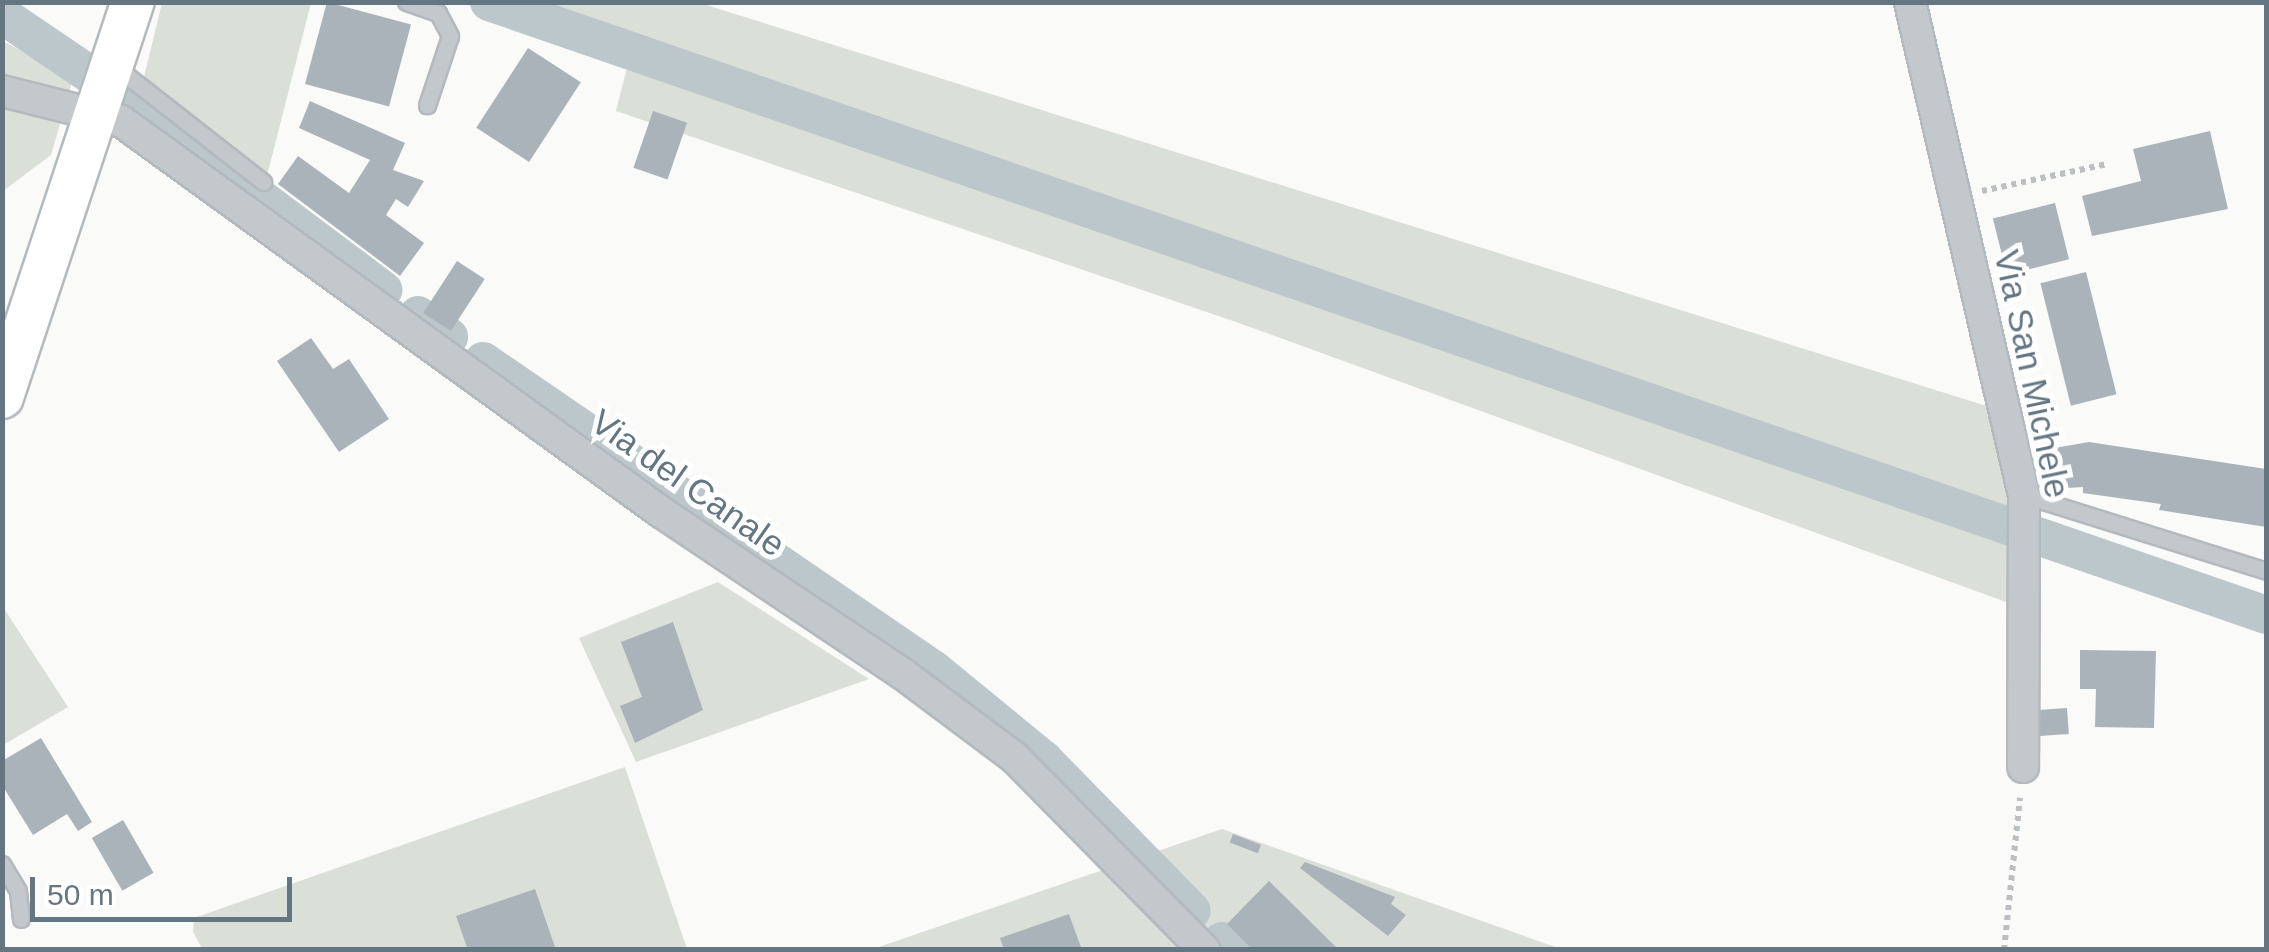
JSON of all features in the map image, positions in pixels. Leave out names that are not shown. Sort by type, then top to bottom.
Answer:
[{"type":"street","points":[[2,397],[116,67],[132,2]]},
{"type":"street","name":"Via San Michele","points":[[1910,2],[2024,504],[2023,767]]},
{"type":"street","name":"Via del Canale","points":[[2,91],[121,121],[1014,756],[1204,950]]},
{"type":"lane","points":[[406,2],[438,13],[450,36],[428,105]]},
{"type":"lane","points":[[116,67],[263,182]]},
{"type":"lane","points":[[2024,504],[2266,571]]},
{"type":"lane","points":[[2,864],[18,892],[22,920]]},
{"type":"path","points":[[1956,196],[2108,164]]},
{"type":"path","points":[[2004,950],[2023,767]]},
{"type":"shaded area","points":[[162,3],[311,3],[267,176],[144,77]]},
{"type":"shaded area","points":[[510,3],[700,3],[1993,408],[2014,488],[2006,602],[1239,323],[616,111],[634,40]]},
{"type":"shaded area","points":[[3,41],[73,79],[51,155],[3,191]]},
{"type":"shaded area","points":[[718,582],[869,679],[636,762],[579,638]]},
{"type":"shaded area","points":[[3,607],[68,707],[2,745]]},
{"type":"shaded area","points":[[625,767],[687,949],[203,950],[193,932],[194,918]]},
{"type":"shaded area","points":[[1222,829],[1561,949],[870,950]]},
{"type":"building","points":[[327,2],[411,25],[389,107],[305,84]]},
{"type":"building","points":[[528,48],[581,82],[529,162],[476,128]]},
{"type":"building","points":[[310,101],[405,143],[393,170],[424,181],[408,207],[396,199],[386,215],[424,243],[400,276],[278,184],[298,156],[349,193],[370,160],[299,128]]},
{"type":"building","points":[[653,111],[687,123],[668,179],[633,168]]},
{"type":"building","points":[[2210,131],[2228,209],[2092,236],[2082,196],[2141,181],[2133,149]]},
{"type":"building","points":[[2055,203],[2069,259],[2007,275],[1993,218]]},
{"type":"building","points":[[457,261],[485,279],[451,331],[423,313]]},
{"type":"building","points":[[2086,272],[2116,394],[2071,406],[2040,283]]},
{"type":"building","points":[[311,338],[333,369],[349,359],[389,419],[339,452],[277,361]]},
{"type":"building","points":[[2089,442],[2266,469],[2266,527],[2159,510],[2161,504],[2083,493],[2083,487],[2051,489],[2043,450]]},
{"type":"building","points":[[673,622],[703,710],[635,743],[620,706],[642,697],[621,642]]},
{"type":"building","points":[[2080,650],[2156,651],[2154,728],[2095,727],[2096,689],[2080,689]]},
{"type":"building","points":[[2067,708],[2069,734],[2036,736],[2034,710]]},
{"type":"building","points":[[41,738],[92,822],[78,831],[67,814],[33,835],[2,785],[2,761]]},
{"type":"building","points":[[123,820],[154,873],[122,891],[92,838]]},
{"type":"building","points":[[1233,834],[1261,845],[1258,853],[1230,842]]},
{"type":"building","points":[[1305,862],[1395,897],[1391,904],[1406,915],[1388,936],[1300,868]]},
{"type":"building","points":[[1269,881],[1339,950],[1253,950],[1227,924]]},
{"type":"building","points":[[535,889],[556,950],[468,950],[456,916]]},
{"type":"building","points":[[1069,914],[1082,950],[1004,950],[1000,938]]},
{"type":"waterway","points":[[489,2],[2266,615]]},
{"type":"waterway","points":[[2,15],[92,76]]},
{"type":"waterway","points":[[132,102],[383,290]]},
{"type":"waterway","points":[[418,315],[449,337]]},
{"type":"waterway","points":[[483,361],[933,669],[1044,760],[1192,911]]},
{"type":"waterway","points":[[1222,941],[1231,950]]}]
